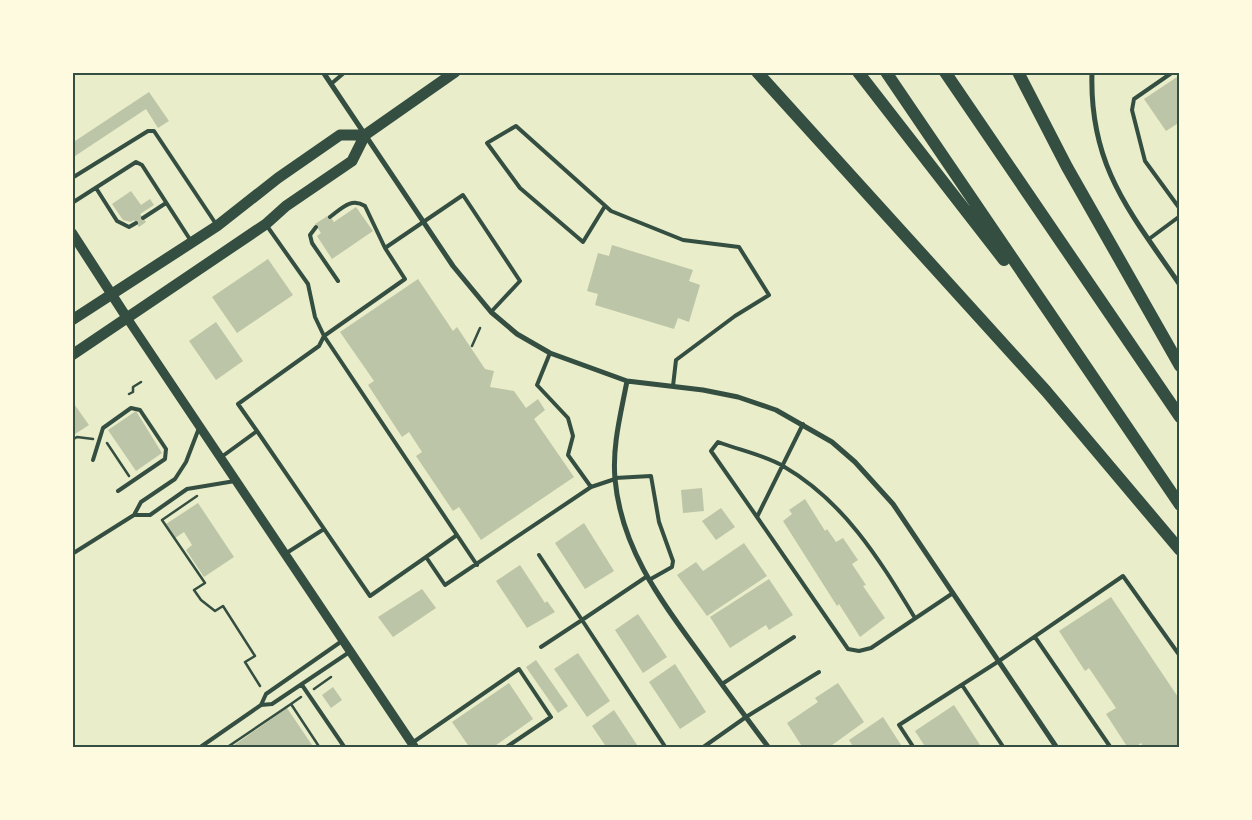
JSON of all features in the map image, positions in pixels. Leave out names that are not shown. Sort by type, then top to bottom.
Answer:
[{"type":"highway","points":[[757,72],[1046,391],[1180,550]]},
{"type":"highway","points":[[858,72],[1063,335]]},
{"type":"highway","points":[[886,72],[1180,505]]},
{"type":"highway","points":[[945,72],[1180,417]]},
{"type":"highway","points":[[1018,72],[1068,168],[1180,366]]},
{"type":"main road","points":[[72,355],[266,224],[286,206],[352,161],[365,135],[455,72]]},
{"type":"main road","points":[[72,320],[217,226],[278,178],[340,135],[365,135]]},
{"type":"main road","points":[[72,233],[127,318]]},
{"type":"street","points":[[323,72],[453,266],[491,312],[516,334],[550,353],[627,381],[673,386],[738,397],[776,410],[832,442],[878,485],[894,504],[1057,748]]},
{"type":"street","points":[[1092,72],[1093,115],[1099,148],[1125,205],[1180,285]]},
{"type":"street","points":[[127,318],[414,745]]},
{"type":"street","points":[[627,381],[616,434],[615,478],[624,529],[647,579],[662,602],[769,748]]},
{"type":"lane","points":[[331,84],[345,72]]},
{"type":"lane","points":[[1173,72],[1134,99],[1132,110],[1145,161],[1180,209]]},
{"type":"lane","points":[[605,206],[583,242],[520,188],[487,143],[516,126],[611,211],[683,240],[739,247],[768,295],[727,321],[676,360],[673,386]]},
{"type":"lane","points":[[72,178],[148,131],[154,131],[217,226]]},
{"type":"lane","points":[[72,203],[136,162],[142,165],[192,243]]},
{"type":"lane","points":[[96,188],[120,224],[129,227],[136,223]]},
{"type":"lane","points":[[386,248],[422,221],[462,195],[520,281],[491,312]]},
{"type":"lane","points":[[330,218],[351,202],[360,202],[370,212],[386,248],[405,279],[324,336],[319,346],[238,404],[370,596],[457,535]]},
{"type":"lane","points":[[143,218],[166,203]]},
{"type":"lane","points":[[1149,239],[1180,216]]},
{"type":"lane","points":[[266,224],[308,284],[315,318],[324,336],[476,565]]},
{"type":"lane","points":[[316,227],[310,234],[312,244],[338,281]]},
{"type":"lane","points":[[550,353],[537,385],[568,418],[573,436],[568,455],[591,488]]},
{"type":"lane","points":[[93,460],[97,440],[103,428],[131,408],[140,410],[162,443],[166,454],[160,463],[118,491]]},
{"type":"lane","points":[[757,517],[803,424]]},
{"type":"lane","points":[[72,554],[134,515],[141,502],[180,473],[199,426]]},
{"type":"lane","points":[[220,458],[258,432]]},
{"type":"lane","points":[[915,618],[855,525],[827,498],[782,465],[718,442],[711,450],[848,649],[859,651],[871,648],[953,593]]},
{"type":"lane","points":[[426,556],[445,586],[591,488],[615,478],[652,476],[658,522],[673,562],[672,566],[647,579],[541,647]]},
{"type":"lane","points":[[134,515],[150,515],[187,490],[235,481]]},
{"type":"lane","points":[[285,554],[324,529]]},
{"type":"lane","points":[[539,555],[666,748]]},
{"type":"lane","points":[[914,748],[899,725],[999,661],[1123,576],[1180,656]]},
{"type":"lane","points":[[722,684],[794,637]]},
{"type":"lane","points":[[1035,637],[1111,748]]},
{"type":"lane","points":[[261,705],[266,694],[343,640]]},
{"type":"lane","points":[[199,748],[261,705],[272,704],[351,652]]},
{"type":"lane","points":[[414,745],[519,669],[551,716],[505,748]]},
{"type":"lane","points":[[702,748],[746,717],[819,672]]},
{"type":"lane","points":[[302,685],[345,748]]},
{"type":"lane","points":[[962,685],[1004,748]]},
{"type":"path","points":[[472,346],[480,328]]},
{"type":"path","points":[[129,394],[133,392],[133,387],[140,382]]},
{"type":"path","points":[[72,440],[77,437],[106,441],[130,476],[125,480],[128,484]]},
{"type":"path","points":[[203,495],[193,498],[162,520],[205,583],[194,590],[200,600],[215,611],[223,606],[255,656],[245,662],[260,686]]},
{"type":"path","points":[[226,748],[291,704]]},
{"type":"building","points":[[1180,75],[1180,122],[1166,131],[1144,99]]},
{"type":"building","points":[[149,92],[169,121],[158,128],[146,109],[72,158],[72,143]]},
{"type":"building","points":[[131,191],[141,205],[150,199],[154,205],[140,214],[146,222],[139,227],[134,220],[131,222],[123,220],[112,204]]},
{"type":"building","points":[[356,207],[373,231],[332,259],[317,236],[321,233],[315,224],[329,215],[334,222]]},
{"type":"building","points":[[612,245],[693,270],[689,281],[700,285],[689,322],[678,318],[674,329],[595,305],[598,294],[587,291],[598,253],[609,256]]},
{"type":"building","points":[[268,259],[293,295],[237,333],[212,297]]},
{"type":"building","points":[[418,279],[453,331],[457,327],[485,369],[494,371],[490,387],[514,391],[526,408],[538,399],[545,410],[534,419],[574,477],[481,540],[459,507],[453,511],[416,456],[422,452],[409,432],[402,437],[368,385],[374,381],[340,332]]},
{"type":"building","points":[[216,322],[243,361],[216,380],[189,341]]},
{"type":"building","points":[[72,401],[89,425],[72,436]]},
{"type":"building","points":[[136,411],[162,453],[136,471],[108,430]]},
{"type":"building","points":[[702,488],[704,511],[683,513],[681,490]]},
{"type":"building","points":[[805,499],[825,531],[827,529],[836,542],[843,538],[858,560],[852,564],[866,585],[863,586],[885,618],[860,637],[839,604],[837,606],[783,521],[792,514],[789,510]]},
{"type":"building","points":[[198,503],[234,557],[204,577],[186,550],[192,545],[184,532],[175,538],[166,524]]},
{"type":"building","points":[[721,508],[735,527],[716,540],[702,521]]},
{"type":"building","points":[[584,523],[614,571],[585,589],[555,543]]},
{"type":"building","points":[[744,543],[767,576],[707,616],[677,575],[696,562],[703,571]]},
{"type":"building","points":[[520,565],[545,603],[547,601],[555,612],[527,628],[496,581]]},
{"type":"building","points":[[769,579],[793,615],[769,630],[766,625],[730,648],[710,617]]},
{"type":"building","points":[[422,589],[436,608],[393,637],[378,617]]},
{"type":"building","points":[[1111,597],[1180,700],[1180,748],[1144,748],[1141,743],[1134,748],[1128,748],[1106,714],[1116,708],[1089,668],[1085,671],[1059,631]]},
{"type":"building","points":[[638,614],[667,657],[643,673],[615,630]]},
{"type":"building","points":[[578,653],[610,701],[587,717],[554,669]]},
{"type":"building","points":[[536,660],[568,706],[558,713],[526,667]]},
{"type":"building","points":[[675,664],[706,712],[680,729],[649,682]]},
{"type":"building","points":[[509,683],[533,719],[492,748],[470,748],[452,722]]},
{"type":"building","points":[[838,683],[864,722],[828,748],[803,748],[787,723],[818,702],[815,698]]},
{"type":"building","points":[[333,687],[342,700],[331,708],[322,695]]},
{"type":"building","points":[[954,705],[982,748],[926,748],[915,731]]},
{"type":"building","points":[[287,708],[314,748],[230,748]]},
{"type":"building","points":[[614,710],[639,748],[607,748],[592,726]]},
{"type":"building","points":[[883,717],[903,748],[854,748],[849,740]]}]
